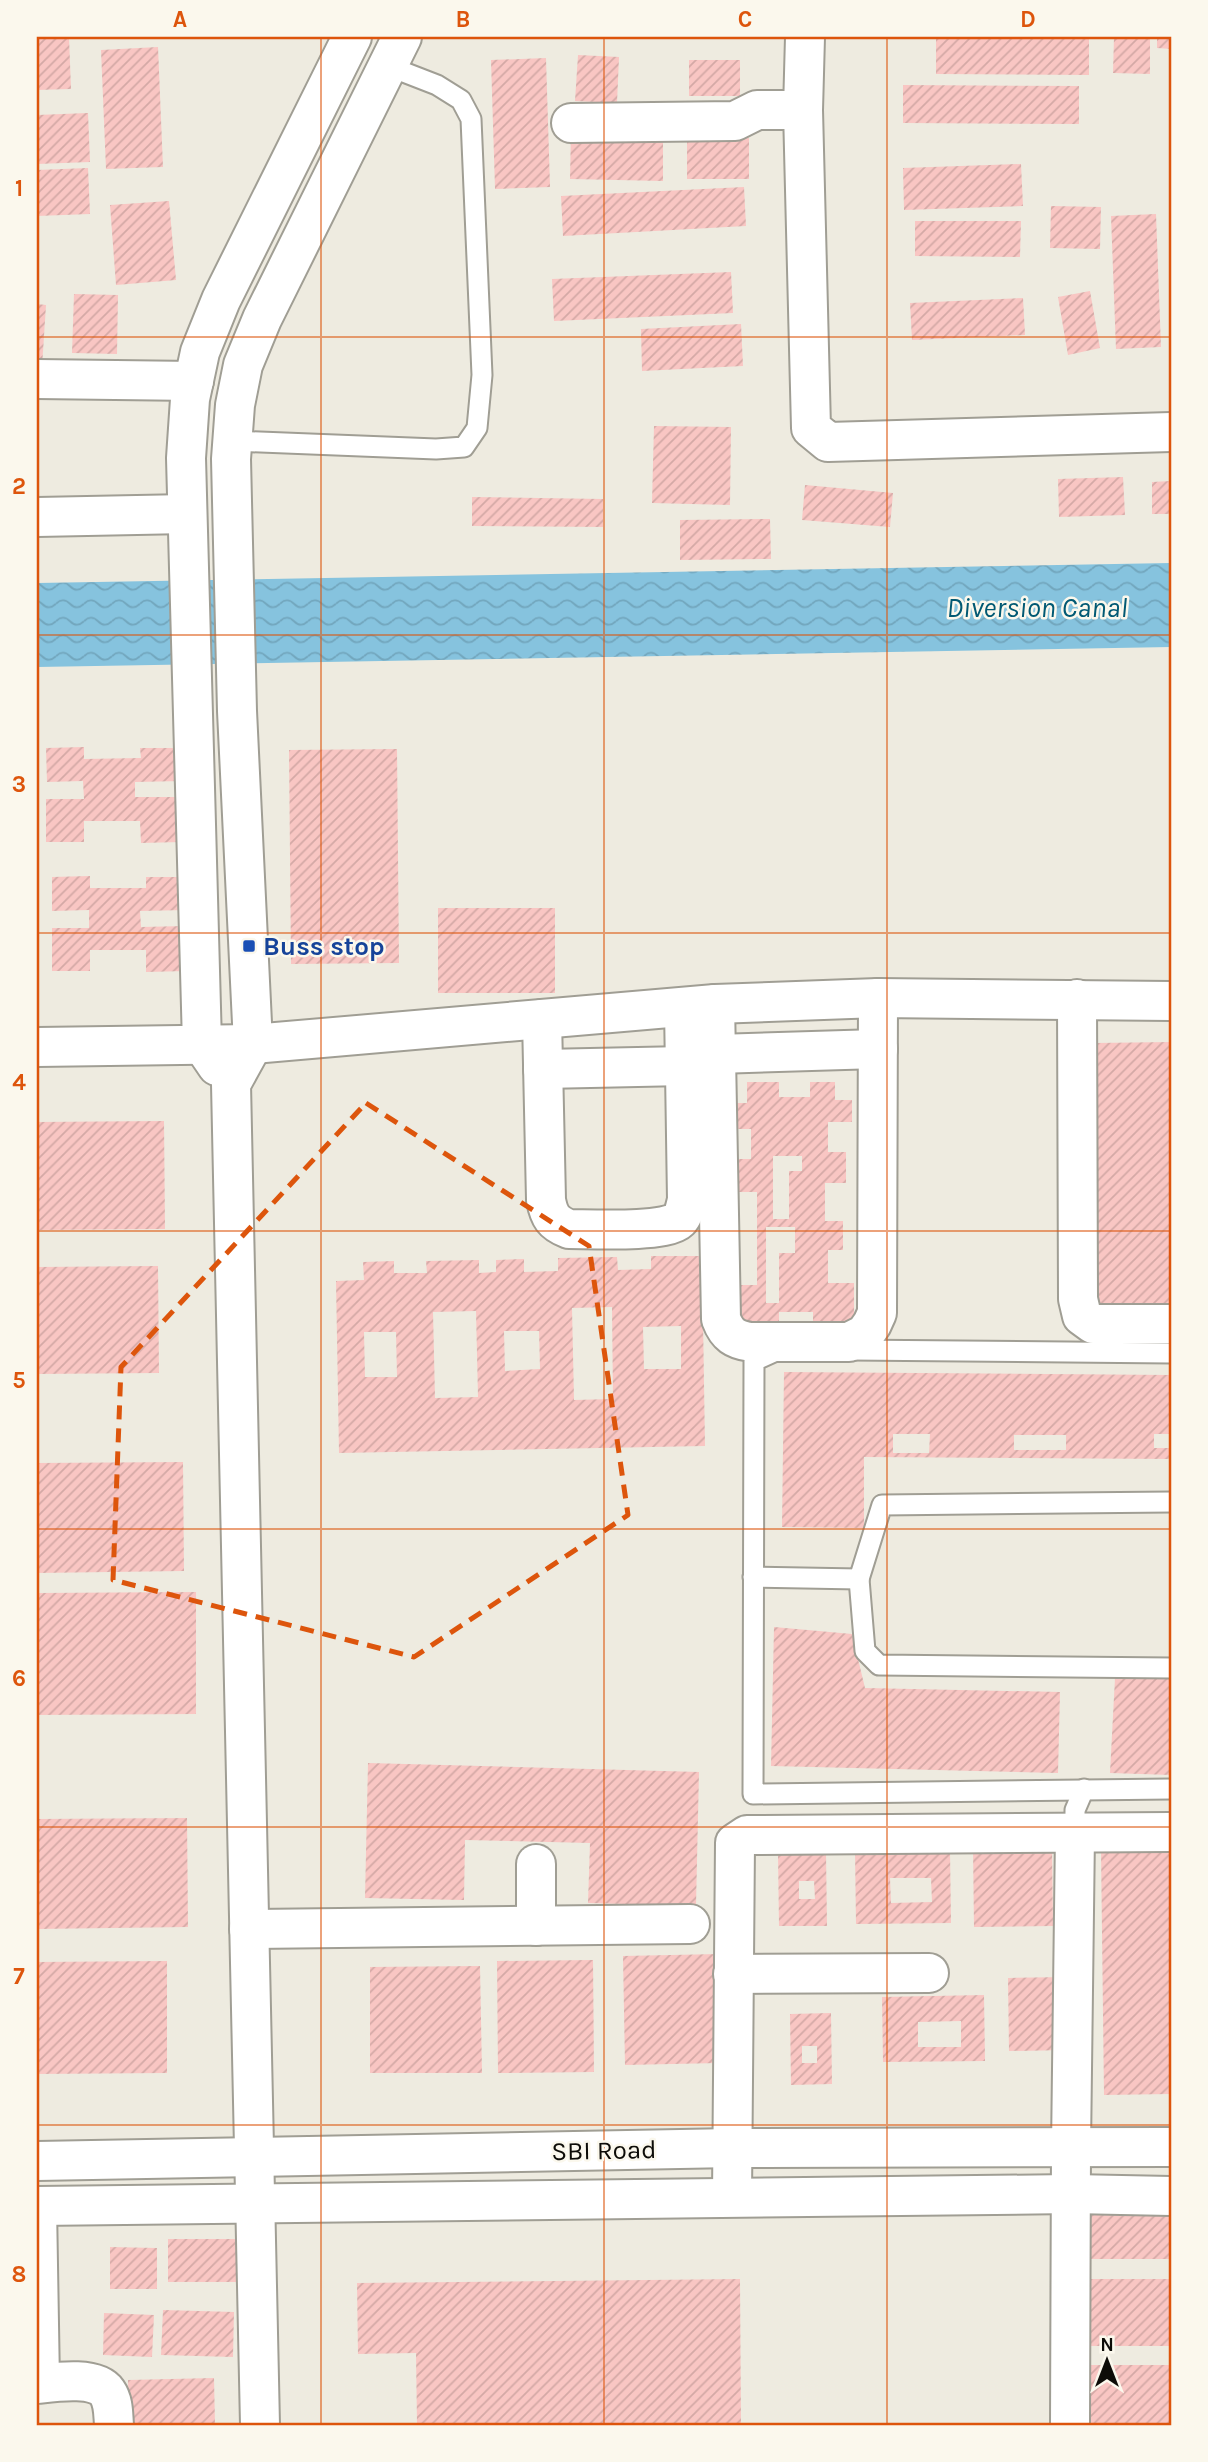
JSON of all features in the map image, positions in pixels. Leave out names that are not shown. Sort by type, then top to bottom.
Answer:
[{"type":"street","points":[[231,1084],[202,1044],[187,439],[200,352],[221,300],[352,37]]},
{"type":"street","points":[[805,37],[803,110],[811,428],[828,442],[1171,432]]},
{"type":"street","points":[[260,2425],[231,1084],[253,1044],[237,711],[233,542],[235,405],[243,365],[253,342],[395,51]]},
{"type":"street","points":[[571,123],[735,121],[757,110],[803,110]]},
{"type":"street","points":[[37,379],[194,381]]},
{"type":"street","points":[[187,439],[233,441]]},
{"type":"street","points":[[37,517],[188,527]]},
{"type":"street","points":[[37,1047],[253,1044],[700,1005],[878,998],[1171,1000]]},
{"type":"street","points":[[700,1005],[701,1060],[721,1319],[726,1332],[738,1341],[849,1342],[865,1334],[877,1313],[878,998]]},
{"type":"street","points":[[1077,999],[1078,1299],[1082,1316],[1093,1324],[1171,1324]]},
{"type":"street","points":[[542,1019],[546,1200],[549,1215],[556,1224],[569,1229],[658,1228],[677,1222],[684,1212],[687,1200],[701,1060]]},
{"type":"street","points":[[543,1069],[878,1049]]},
{"type":"street","points":[[732,2197],[736,1843],[747,1835],[1171,1832]]},
{"type":"street","points":[[1070,2425],[1075,1833]]},
{"type":"street","points":[[536,1864],[536,1926]]},
{"type":"street","points":[[248,1929],[690,1924]]},
{"type":"street","points":[[733,1974],[929,1973]]},
{"type":"street","name":"SBI Road","points":[[37,2161],[733,2148],[1171,2147]]},
{"type":"street","name":"SBI Road","points":[[37,2206],[1072,2194],[1171,2196]]},
{"type":"street","points":[[37,2206],[38,2384],[94,2382],[107,2391],[113,2406],[114,2425]]},
{"type":"lane","points":[[233,441],[436,449],[464,447],[477,428],[482,375],[471,119],[461,100],[437,85],[395,51]]},
{"type":"lane","points":[[1171,1353],[776,1350],[754,1361],[753,1794],[1171,1788]]},
{"type":"lane","points":[[1171,1502],[882,1505],[859,1579],[865,1651],[879,1665],[1171,1668]]},
{"type":"lane","points":[[753,1577],[859,1579]]},
{"type":"lane","points":[[1075,1833],[1075,1810],[1084,1789]]},
{"type":"highlighted area","points":[[366,1103],[589,1246],[628,1515],[414,1657],[113,1580],[121,1367]]},
{"type":"water","name":"Diversion Canal","points":[[1171,563],[1171,647],[37,667],[37,583]]},
{"type":"building","points":[[37,37],[69,37],[71,89],[37,90]]},
{"type":"building","points":[[936,37],[1089,37],[1089,75],[936,74]]},
{"type":"building","points":[[1114,37],[1150,37],[1150,74],[1113,73]]},
{"type":"building","points":[[1157,37],[1171,37],[1171,49],[1157,48]]},
{"type":"building","points":[[158,47],[163,167],[106,169],[101,50]]},
{"type":"building","points":[[578,55],[619,57],[617,103],[575,101]]},
{"type":"building","points":[[546,58],[550,187],[495,189],[491,60]]},
{"type":"building","points":[[689,60],[740,60],[740,96],[689,96]]},
{"type":"building","points":[[903,85],[1079,86],[1079,124],[903,123]]},
{"type":"building","points":[[88,113],[90,162],[37,164],[37,115]]},
{"type":"building","points":[[571,130],[663,132],[663,181],[570,179]]},
{"type":"building","points":[[687,138],[749,138],[749,179],[687,179]]},
{"type":"building","points":[[1021,164],[1023,206],[904,210],[903,168]]},
{"type":"building","points":[[88,168],[90,214],[37,216],[37,170]]},
{"type":"building","points":[[744,187],[746,226],[563,236],[561,196]]},
{"type":"building","points":[[169,201],[176,280],[116,285],[110,205]]},
{"type":"building","points":[[1051,206],[1101,207],[1100,249],[1050,248]]},
{"type":"building","points":[[1156,214],[1161,347],[1116,349],[1111,216]]},
{"type":"building","points":[[915,221],[1021,221],[1020,257],[915,256]]},
{"type":"building","points":[[731,272],[733,313],[554,321],[552,279]]},
{"type":"building","points":[[1090,291],[1100,348],[1068,355],[1058,297]]},
{"type":"building","points":[[74,294],[118,295],[117,354],[72,353]]},
{"type":"building","points":[[1023,298],[1025,335],[912,340],[910,303]]},
{"type":"building","points":[[37,304],[46,305],[42,367],[37,367]]},
{"type":"building","points":[[741,324],[743,366],[642,371],[641,329]]},
{"type":"building","points":[[654,426],[731,427],[730,505],[652,503]]},
{"type":"building","points":[[1123,477],[1125,515],[1059,517],[1058,479]]},
{"type":"building","points":[[1171,481],[1171,514],[1152,514],[1152,482]]},
{"type":"building","points":[[805,485],[893,493],[890,527],[802,520]]},
{"type":"building","points":[[472,497],[603,499],[603,527],[472,526]]},
{"type":"building","points":[[770,519],[771,559],[680,560],[680,520]]},
{"type":"building","points":[[84,747],[84,759],[141,758],[140,748],[181,748],[182,781],[135,782],[135,797],[180,797],[181,842],[141,843],[140,821],[84,821],[84,842],[46,842],[46,799],[84,799],[83,781],[47,782],[46,748]]},
{"type":"building","points":[[397,749],[399,963],[291,964],[289,750]]},
{"type":"building","points":[[90,876],[90,888],[146,888],[146,877],[187,877],[187,910],[140,911],[141,927],[186,926],[187,971],[146,972],[146,950],[90,950],[90,971],[52,971],[52,928],[89,928],[89,910],[52,911],[52,877]]},
{"type":"building","points":[[438,908],[555,908],[555,993],[438,993]]},
{"type":"building","points":[[1171,1042],[1171,1309],[1098,1310],[1095,1043]]},
{"type":"building","points":[[747,1082],[779,1082],[779,1097],[810,1097],[810,1082],[835,1082],[835,1100],[852,1100],[852,1122],[828,1122],[828,1152],[846,1152],[846,1183],[825,1183],[825,1221],[843,1221],[843,1250],[828,1250],[828,1283],[854,1283],[854,1328],[813,1328],[813,1312],[779,1312],[779,1328],[735,1328],[735,1285],[757,1285],[757,1192],[735,1192],[735,1159],[751,1159],[751,1129],[735,1129],[735,1103],[747,1103]],"holes":[[[773,1156],[802,1156],[802,1171],[789,1171],[789,1219],[773,1219]],[[766,1227],[795,1227],[795,1253],[779,1253],[779,1303],[766,1303]]]},
{"type":"building","points":[[164,1121],[165,1229],[37,1230],[37,1122]]},
{"type":"building","points":[[651,1256],[702,1256],[705,1446],[339,1453],[336,1281],[364,1280],[363,1262],[394,1261],[394,1273],[427,1273],[426,1261],[479,1260],[479,1273],[496,1272],[496,1260],[524,1259],[524,1272],[558,1271],[558,1258],[617,1257],[618,1270],[651,1269]],"holes":[[[612,1307],[613,1399],[574,1400],[572,1308]],[[476,1311],[478,1397],[435,1398],[433,1312]],[[681,1326],[681,1369],[644,1369],[643,1327]],[[504,1331],[539,1331],[540,1369],[505,1371]],[[364,1332],[396,1332],[397,1377],[365,1377]]]},
{"type":"building","points":[[158,1266],[159,1373],[37,1374],[37,1267]]},
{"type":"building","points":[[784,1372],[1171,1375],[1171,1434],[1154,1434],[1154,1448],[1171,1448],[1171,1459],[864,1457],[864,1528],[782,1527]],"holes":[[[893,1434],[930,1434],[929,1453],[893,1453]],[[1014,1435],[1066,1435],[1066,1450],[1014,1450]]]},
{"type":"building","points":[[183,1462],[184,1571],[37,1573],[37,1463]]},
{"type":"building","points":[[196,1592],[196,1714],[37,1715],[37,1593]]},
{"type":"building","points":[[774,1627],[852,1634],[865,1688],[1060,1692],[1058,1773],[771,1766]]},
{"type":"building","points":[[1171,1676],[1171,1775],[1110,1773],[1115,1678]]},
{"type":"building","points":[[368,1763],[699,1772],[696,1906],[588,1903],[590,1843],[465,1840],[464,1900],[365,1898]]},
{"type":"building","points":[[187,1818],[188,1927],[37,1929],[37,1819]]},
{"type":"building","points":[[1052,1846],[1053,1926],[974,1927],[973,1847]]},
{"type":"building","points":[[1171,1848],[1171,2094],[1104,2095],[1101,1850]]},
{"type":"building","points":[[950,1850],[951,1923],[856,1924],[855,1851]],"holes":[[[890,1878],[931,1878],[932,1902],[891,1903]]]},
{"type":"building","points":[[778,1853],[826,1853],[827,1926],[779,1926]],"holes":[[[799,1881],[814,1881],[815,1899],[799,1899]]]},
{"type":"building","points":[[719,1954],[720,2063],[625,2065],[623,1956]]},
{"type":"building","points":[[593,1960],[594,2072],[498,2073],[497,1961]]},
{"type":"building","points":[[167,1961],[167,2073],[37,2074],[37,1962]]},
{"type":"building","points":[[480,1966],[482,2073],[370,2073],[370,1967]]},
{"type":"building","points":[[1066,1977],[1068,2050],[1009,2051],[1008,1978]]},
{"type":"building","points":[[984,1995],[985,2061],[883,2062],[882,1997]],"holes":[[[961,2021],[961,2047],[918,2047],[918,2022]]]},
{"type":"building","points":[[831,2013],[832,2084],[791,2085],[790,2014]],"holes":[[[802,2046],[817,2046],[817,2063],[802,2063]]]},
{"type":"building","points":[[1084,2211],[1171,2211],[1171,2259],[1084,2259]]},
{"type":"building","points":[[168,2239],[247,2239],[247,2282],[168,2282]]},
{"type":"building","points":[[110,2247],[157,2248],[157,2289],[110,2289]]},
{"type":"building","points":[[740,2279],[741,2425],[417,2425],[416,2353],[358,2354],[357,2283]]},
{"type":"building","points":[[1085,2279],[1171,2279],[1171,2346],[1085,2346]]},
{"type":"building","points":[[163,2310],[234,2312],[233,2357],[161,2355]]},
{"type":"building","points":[[104,2313],[154,2315],[152,2357],[103,2355]]},
{"type":"building","points":[[1079,2365],[1171,2365],[1171,2425],[1079,2425]]},
{"type":"building","points":[[214,2378],[215,2425],[129,2425],[128,2380]]},
{"type":"place","name":"Buss stop","points":[[249,946]]}]
